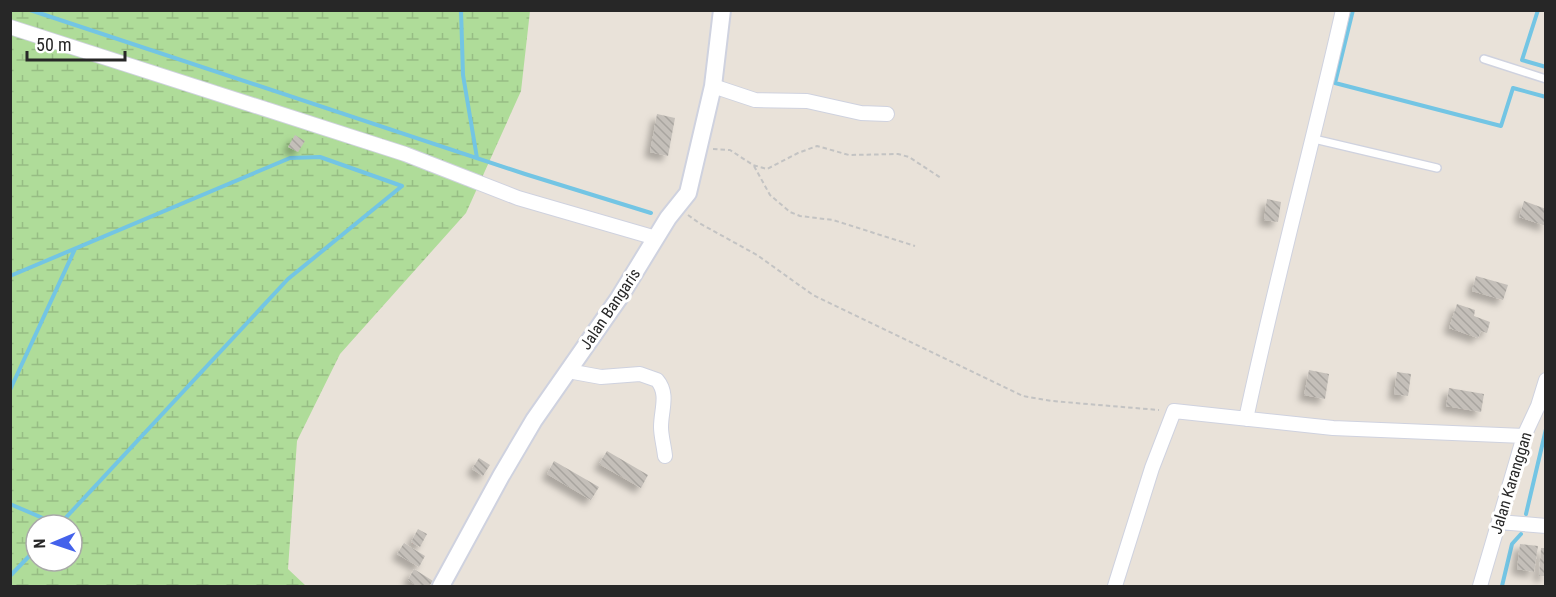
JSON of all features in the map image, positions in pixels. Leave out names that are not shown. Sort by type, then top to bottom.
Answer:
[{"type":"street","name":"Jalan Bangaris","points":[[441,586],[539,412],[619,298],[668,218],[678,208],[688,192],[713,86],[722,10]]},
{"type":"street","points":[[1246,419],[1343,10]]},
{"type":"street","points":[[10,27],[405,154],[518,198],[656,238]]},
{"type":"street","points":[[713,86],[755,100],[807,101],[861,112],[886,114]]},
{"type":"street","points":[[568,371],[601,377],[640,374],[657,380],[664,397],[661,426],[665,456]]},
{"type":"street","name":"Jalan Karanggan","points":[[1480,586],[1524,436],[1541,406],[1545,380]]},
{"type":"street","points":[[1115,586],[1152,468],[1174,411],[1334,428],[1524,436]]},
{"type":"street","points":[[1499,522],[1545,526]]},
{"type":"lane","points":[[1484,59],[1545,79]]},
{"type":"lane","points":[[1314,139],[1437,168]]},
{"type":"path","points":[[699,149],[730,150],[753,165],[767,169],[817,146],[849,155],[898,154],[909,157],[941,178]]},
{"type":"path","points":[[753,165],[770,195],[790,212],[800,216],[833,220],[915,246]]},
{"type":"path","points":[[678,208],[699,223],[757,255],[813,296],[1023,396],[1052,401],[1174,411]]},
{"type":"green space","points":[[10,11],[530,11],[521,91],[466,213],[340,354],[297,441],[288,569],[306,586],[11,586]]},
{"type":"building","points":[[657,114],[675,118],[668,156],[650,152]]},
{"type":"building","points":[[295,135],[305,141],[298,152],[288,147]]},
{"type":"building","points":[[1267,199],[1281,202],[1278,222],[1264,220]]},
{"type":"building","points":[[1524,201],[1546,209],[1546,226],[1519,217]]},
{"type":"building","points":[[1476,276],[1508,285],[1503,300],[1472,291]]},
{"type":"building","points":[[1457,304],[1475,310],[1474,316],[1490,322],[1487,333],[1481,331],[1478,338],[1449,328]]},
{"type":"building","points":[[1309,370],[1329,374],[1325,399],[1304,395]]},
{"type":"building","points":[[1397,372],[1411,374],[1408,396],[1394,394]]},
{"type":"building","points":[[1449,388],[1484,394],[1481,412],[1446,406]]},
{"type":"building","points":[[607,451],[648,475],[641,488],[599,464]]},
{"type":"building","points":[[479,458],[490,465],[483,476],[472,469]]},
{"type":"building","points":[[554,461],[599,487],[591,500],[547,474]]},
{"type":"building","points":[[418,529],[427,534],[420,547],[411,542]]},
{"type":"building","points":[[404,543],[425,556],[419,567],[397,554]]},
{"type":"building","points":[[1520,544],[1538,546],[1534,572],[1517,569]]},
{"type":"building","points":[[1541,548],[1546,548],[1546,576],[1539,576]]},
{"type":"building","points":[[414,569],[433,581],[429,586],[417,586],[408,580]]},
{"type":"waterway","points":[[30,10],[525,174],[651,213]]},
{"type":"waterway","points":[[461,10],[463,75],[477,158]]},
{"type":"waterway","points":[[1353,10],[1335,83],[1501,126],[1513,88],[1546,97]]},
{"type":"waterway","points":[[1538,10],[1522,60],[1546,67]]},
{"type":"waterway","points":[[10,276],[290,158],[320,157],[402,186],[288,279],[70,513]]},
{"type":"waterway","points":[[10,390],[75,249]]},
{"type":"waterway","points":[[1526,514],[1546,429]]},
{"type":"waterway","points":[[10,504],[31,513]]},
{"type":"waterway","points":[[1502,586],[1512,544],[1521,534]]},
{"type":"waterway","points":[[10,576],[24,561]]}]
